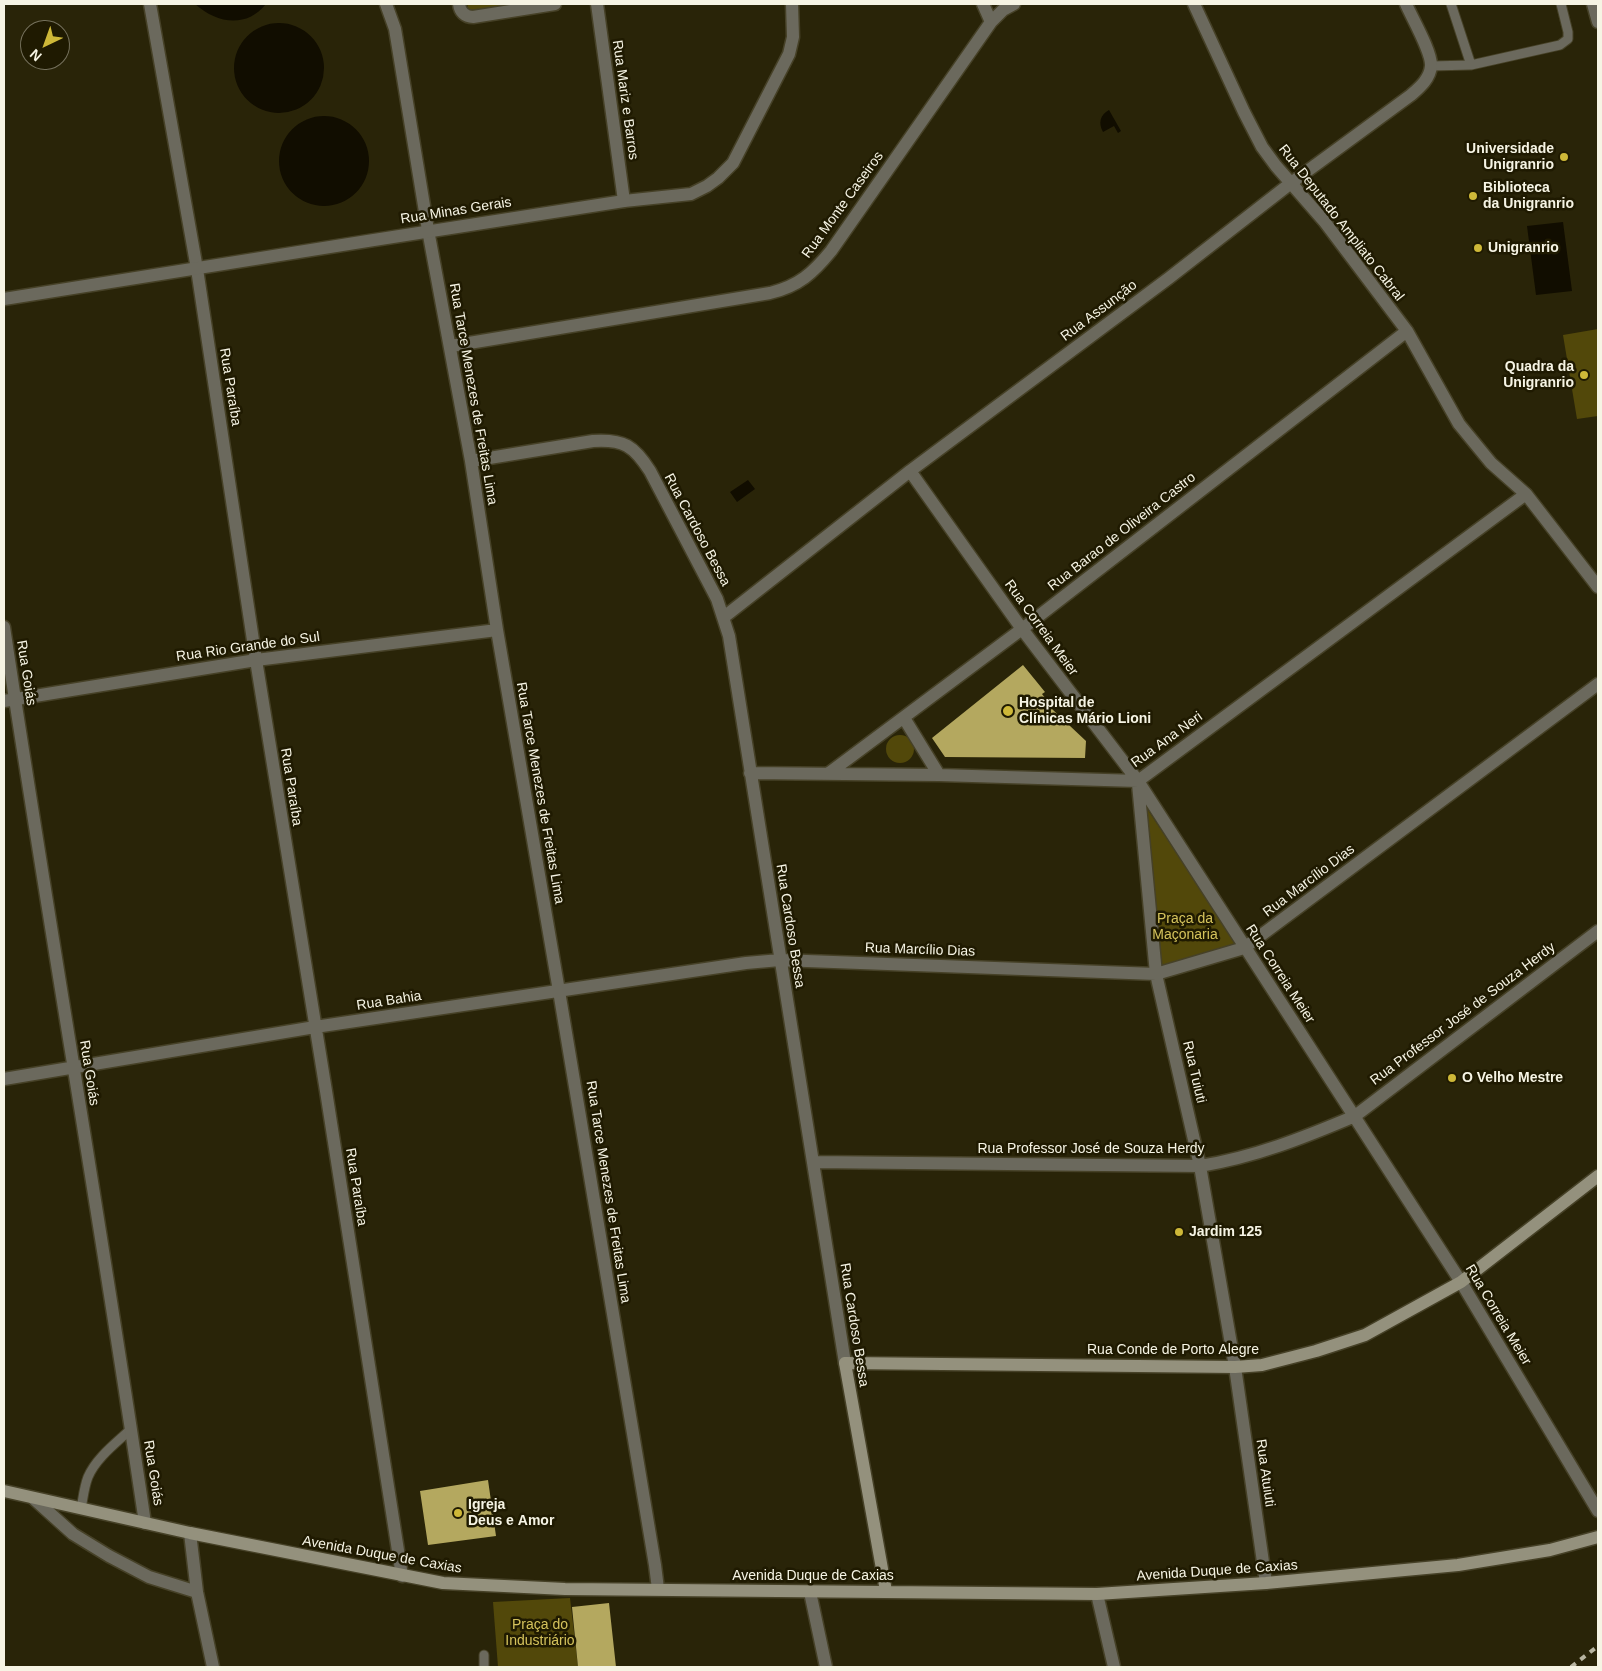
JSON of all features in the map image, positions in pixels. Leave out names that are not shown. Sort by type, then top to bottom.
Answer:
[{"type":"main road","name":"Rua Conde de Porto Alegre","points":[[845,1363],[1235,1367],[1262,1365],[1316,1351],[1365,1335],[1461,1282],[1598,1176]]},
{"type":"main road","name":"Rua Cardoso Bessa","points":[[845,1363],[886,1591]]},
{"type":"main road","name":"Avenida Duque de Caxias","points":[[4,1491],[190,1533],[443,1584],[565,1589],[1097,1594],[1266,1584],[1458,1565],[1550,1550],[1598,1538]]},
{"type":"street","name":"Rua Paraíba","points":[[150,4],[197,269],[256,660],[402,1576]]},
{"type":"street","name":"Rua Tarce Menezes de Freitas Lima","points":[[386,4],[395,29],[428,230],[471,461],[497,630],[560,991],[658,1589]]},
{"type":"street","points":[[459,4],[460,9],[468,17],[556,4]]},
{"type":"street","name":"Rua Mariz e Barros","points":[[597,4],[624,201]]},
{"type":"street","name":"Rua Minas Gerais","points":[[4,299],[428,230],[624,201],[691,194],[718,178],[733,163],[789,54],[793,37],[792,4]]},
{"type":"street","points":[[983,4],[991,22]]},
{"type":"street","name":"Rua Monte Caseiros","points":[[450,346],[770,293],[786,289],[800,281],[813,272],[831,251],[991,22],[1014,4]]},
{"type":"street","name":"Rua Deputado Ampliato Cabral","points":[[1194,4],[1262,147],[1324,221],[1407,331],[1459,424],[1491,463],[1526,494],[1598,587]]},
{"type":"street","points":[[1406,4],[1430,55],[1431,66]]},
{"type":"street","points":[[1593,4],[1598,22]]},
{"type":"street","name":"Rua Assunção","points":[[724,617],[910,471],[1410,95],[1425,80],[1431,66]]},
{"type":"street","name":"Rua Barao de Oliveira Castro","points":[[830,773],[1022,629],[1407,331]]},
{"type":"street","name":"Rua Cardoso Bessa","points":[[471,461],[593,441],[620,441],[630,447],[639,455],[650,471],[706,578],[724,617],[729,636],[845,1363]]},
{"type":"street","name":"Rua Correia Meier","points":[[910,471],[1022,629],[1138,781],[1461,1282],[1598,1511]]},
{"type":"street","name":"Rua Ana Neri","points":[[750,773],[939,775],[1138,781],[1526,494]]},
{"type":"street","name":"Rua Goiás","points":[[4,627],[9,700],[106,1268],[145,1523]]},
{"type":"street","name":"Rua Rio Grande do Sul","points":[[9,700],[256,660],[497,630]]},
{"type":"street","name":"Rua Marcílio Dias","points":[[780,960],[1156,974],[1244,948],[1598,684]]},
{"type":"street","points":[[904,718],[939,775]]},
{"type":"street","name":"Rua Tuiuti","points":[[1138,781],[1156,974],[1200,1166],[1235,1367]]},
{"type":"street","name":"Rua Professor José de Souza Herdy","points":[[812,1162],[1200,1166],[1234,1160],[1274,1148],[1354,1116],[1598,931]]},
{"type":"street","name":"Rua Bahia","points":[[4,1079],[316,1027],[746,963],[780,960]]},
{"type":"street","name":"Rua Atuiuti","points":[[1235,1367],[1266,1584]]},
{"type":"street","name":"Avenida Duque de Caxias","points":[[32,1498],[73,1534],[109,1556],[150,1577],[197,1592]]},
{"type":"street","points":[[190,1533],[197,1592],[214,1667]]},
{"type":"street","points":[[810,1592],[826,1667]]},
{"type":"street","points":[[1097,1594],[1114,1667]]},
{"type":"lane","points":[[1451,4],[1471,65]]},
{"type":"lane","points":[[1431,66],[1471,65],[1550,48],[1564,42],[1568,38],[1568,32],[1560,4]]},
{"type":"lane","points":[[81,1509],[88,1478],[97,1463],[131,1429]]},
{"type":"lane","points":[[484,1655],[484,1667]]},
{"type":"green space","points":[[467,4],[510,4],[469,11]]},
{"type":"green space","name":"Quadra da Unigranrio","points":[[1598,329],[1598,416],[1577,419],[1563,335]]},
{"type":"green space","points":[[900,735],[910,739],[914,749],[910,759],[900,763],[890,759],[886,749],[890,739]]},
{"type":"green space","name":"Praça da Maçonaria","points":[[1132,786],[1238,945],[1158,969]]},
{"type":"green space","name":"Praça do Industriário","points":[[570,1598],[578,1667],[498,1667],[493,1602]]},
{"type":"shaded area","points":[[195,4],[266,4],[249,17],[231,20],[212,16]]},
{"type":"shaded area","points":[[279,23],[296,26],[311,36],[321,51],[324,68],[321,85],[311,100],[296,110],[279,113],[262,110],[247,100],[237,85],[234,68],[237,51],[247,36],[262,26]]},
{"type":"shaded area","points":[[1109,110],[1121,131],[1118,133],[1114,126],[1103,132],[1101,129],[1100,122],[1102,117]]},
{"type":"shaded area","points":[[324,116],[341,119],[356,129],[366,144],[369,161],[366,178],[356,193],[341,203],[324,206],[307,203],[292,193],[282,178],[279,161],[282,144],[292,129],[307,119]]},
{"type":"shaded area","points":[[1563,222],[1572,291],[1536,295],[1527,226]]},
{"type":"shaded area","points":[[748,480],[755,489],[737,502],[730,492]]},
{"type":"building","name":"Hospital de Clínicas Mário Lioni","points":[[1023,665],[1045,692],[1042,694],[1052,709],[1086,741],[1085,758],[945,757],[932,738]]},
{"type":"building","name":"Igreja Deus e Amor","points":[[488,1480],[496,1536],[428,1545],[420,1491]]},
{"type":"building","points":[[609,1603],[616,1667],[578,1667],[572,1607]]},
{"type":"railway","points":[[1571,1667],[1598,1646]]},
{"type":"place","name":"Universidade Unigranrio","points":[[1564,157]]},
{"type":"place","name":"Biblioteca da Unigranrio","points":[[1473,196]]},
{"type":"place","name":"Unigranrio","points":[[1478,248]]},
{"type":"place","name":"Quadra da Unigranrio","points":[[1584,375]]},
{"type":"place","name":"Hospital de Clínicas Mário Lioni","points":[[1008,711]]},
{"type":"place","name":"O Velho Mestre","points":[[1452,1078]]},
{"type":"place","name":"Jardim 125","points":[[1179,1232]]},
{"type":"place","name":"Igreja Deus e Amor","points":[[458,1513]]}]
